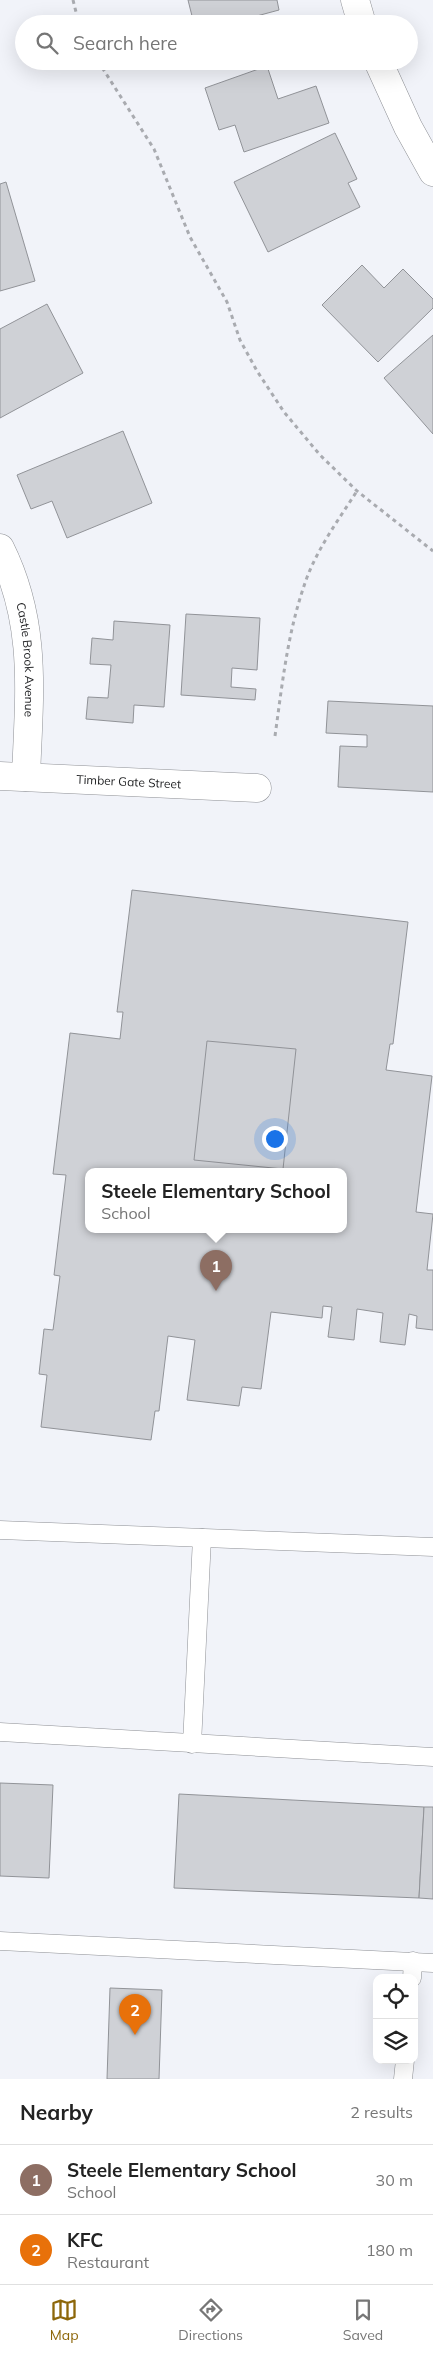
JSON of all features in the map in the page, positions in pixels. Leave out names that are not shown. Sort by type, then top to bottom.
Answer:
[{"type":"street","points":[[355,0],[359,15]]},
{"type":"street","points":[[382,70],[408,127],[433,172]]},
{"type":"street","name":"Castle Brook Avenue","points":[[0,548],[11,570],[24,611],[29,685],[13,777]]},
{"type":"street","name":"Timber Gate Street","points":[[13,777],[257,788]]},
{"type":"lane","points":[[0,1530],[433,1547]]},
{"type":"lane","points":[[192,1744],[202,1538]]},
{"type":"lane","points":[[0,1732],[433,1758]]},
{"type":"lane","points":[[0,1941],[413,1969],[433,1963]]},
{"type":"lane","points":[[403,2079],[405,2064]]},
{"type":"path","points":[[73,0],[77,15]]},
{"type":"path","points":[[104,70],[154,149],[190,237],[227,302],[240,340],[257,371],[284,412],[320,455],[357,492],[433,550]]},
{"type":"path","points":[[275,736],[285,659],[303,588],[321,547],[357,492]]},
{"type":"building","points":[[188,0],[277,0],[279,10],[260,15],[192,15]]},
{"type":"building","points":[[256,70],[268,70],[278,99],[316,86],[329,123],[244,152],[235,125],[219,130],[205,88]]},
{"type":"building","points":[[335,133],[357,179],[348,183],[360,207],[268,252],[234,182]]},
{"type":"building","points":[[6,182],[35,281],[0,291],[0,184]]},
{"type":"building","points":[[362,265],[384,288],[403,269],[433,299],[433,308],[378,362],[322,305]]},
{"type":"building","points":[[47,304],[83,373],[0,418],[0,329]]},
{"type":"building","points":[[433,335],[433,434],[384,378]]},
{"type":"building","points":[[123,431],[152,503],[67,538],[52,501],[31,509],[17,475]]},
{"type":"building","points":[[186,614],[260,618],[257,670],[232,668],[231,687],[256,689],[255,700],[181,695]]},
{"type":"building","points":[[114,621],[170,625],[164,707],[134,705],[133,723],[86,719],[88,697],[108,698],[111,665],[90,664],[92,638],[113,640]]},
{"type":"building","points":[[328,701],[433,706],[433,792],[338,787],[340,746],[367,747],[367,735],[326,733]]},
{"type":"building","points":[[132,890],[408,922],[393,1044],[390,1044],[386,1070],[432,1076],[416,1212],[433,1214],[427,1270],[433,1270],[433,1330],[416,1328],[417,1316],[409,1314],[405,1345],[380,1342],[383,1313],[357,1309],[354,1340],[328,1337],[332,1307],[323,1306],[322,1318],[271,1312],[261,1389],[242,1387],[239,1406],[187,1400],[195,1340],[168,1336],[159,1411],[155,1411],[151,1440],[41,1427],[47,1375],[39,1374],[44,1329],[53,1330],[60,1276],[54,1275],[66,1175],[53,1174],[70,1033],[120,1039],[123,1012],[117,1012]]},
{"type":"building","points":[[207,1041],[296,1049],[283,1168],[194,1160]]},
{"type":"building","points":[[0,1783],[53,1785],[49,1878],[0,1876]]},
{"type":"building","points":[[179,1794],[424,1807],[419,1898],[174,1888]]},
{"type":"building","points":[[424,1807],[433,1807],[433,1899],[419,1898]]},
{"type":"building","points":[[110,1988],[162,1990],[159,2079],[107,2079]]},
{"type":"place","name":"Steele Elementary School","points":[[216,1291]]},
{"type":"place","name":"KFC","points":[[135,2035]]}]
